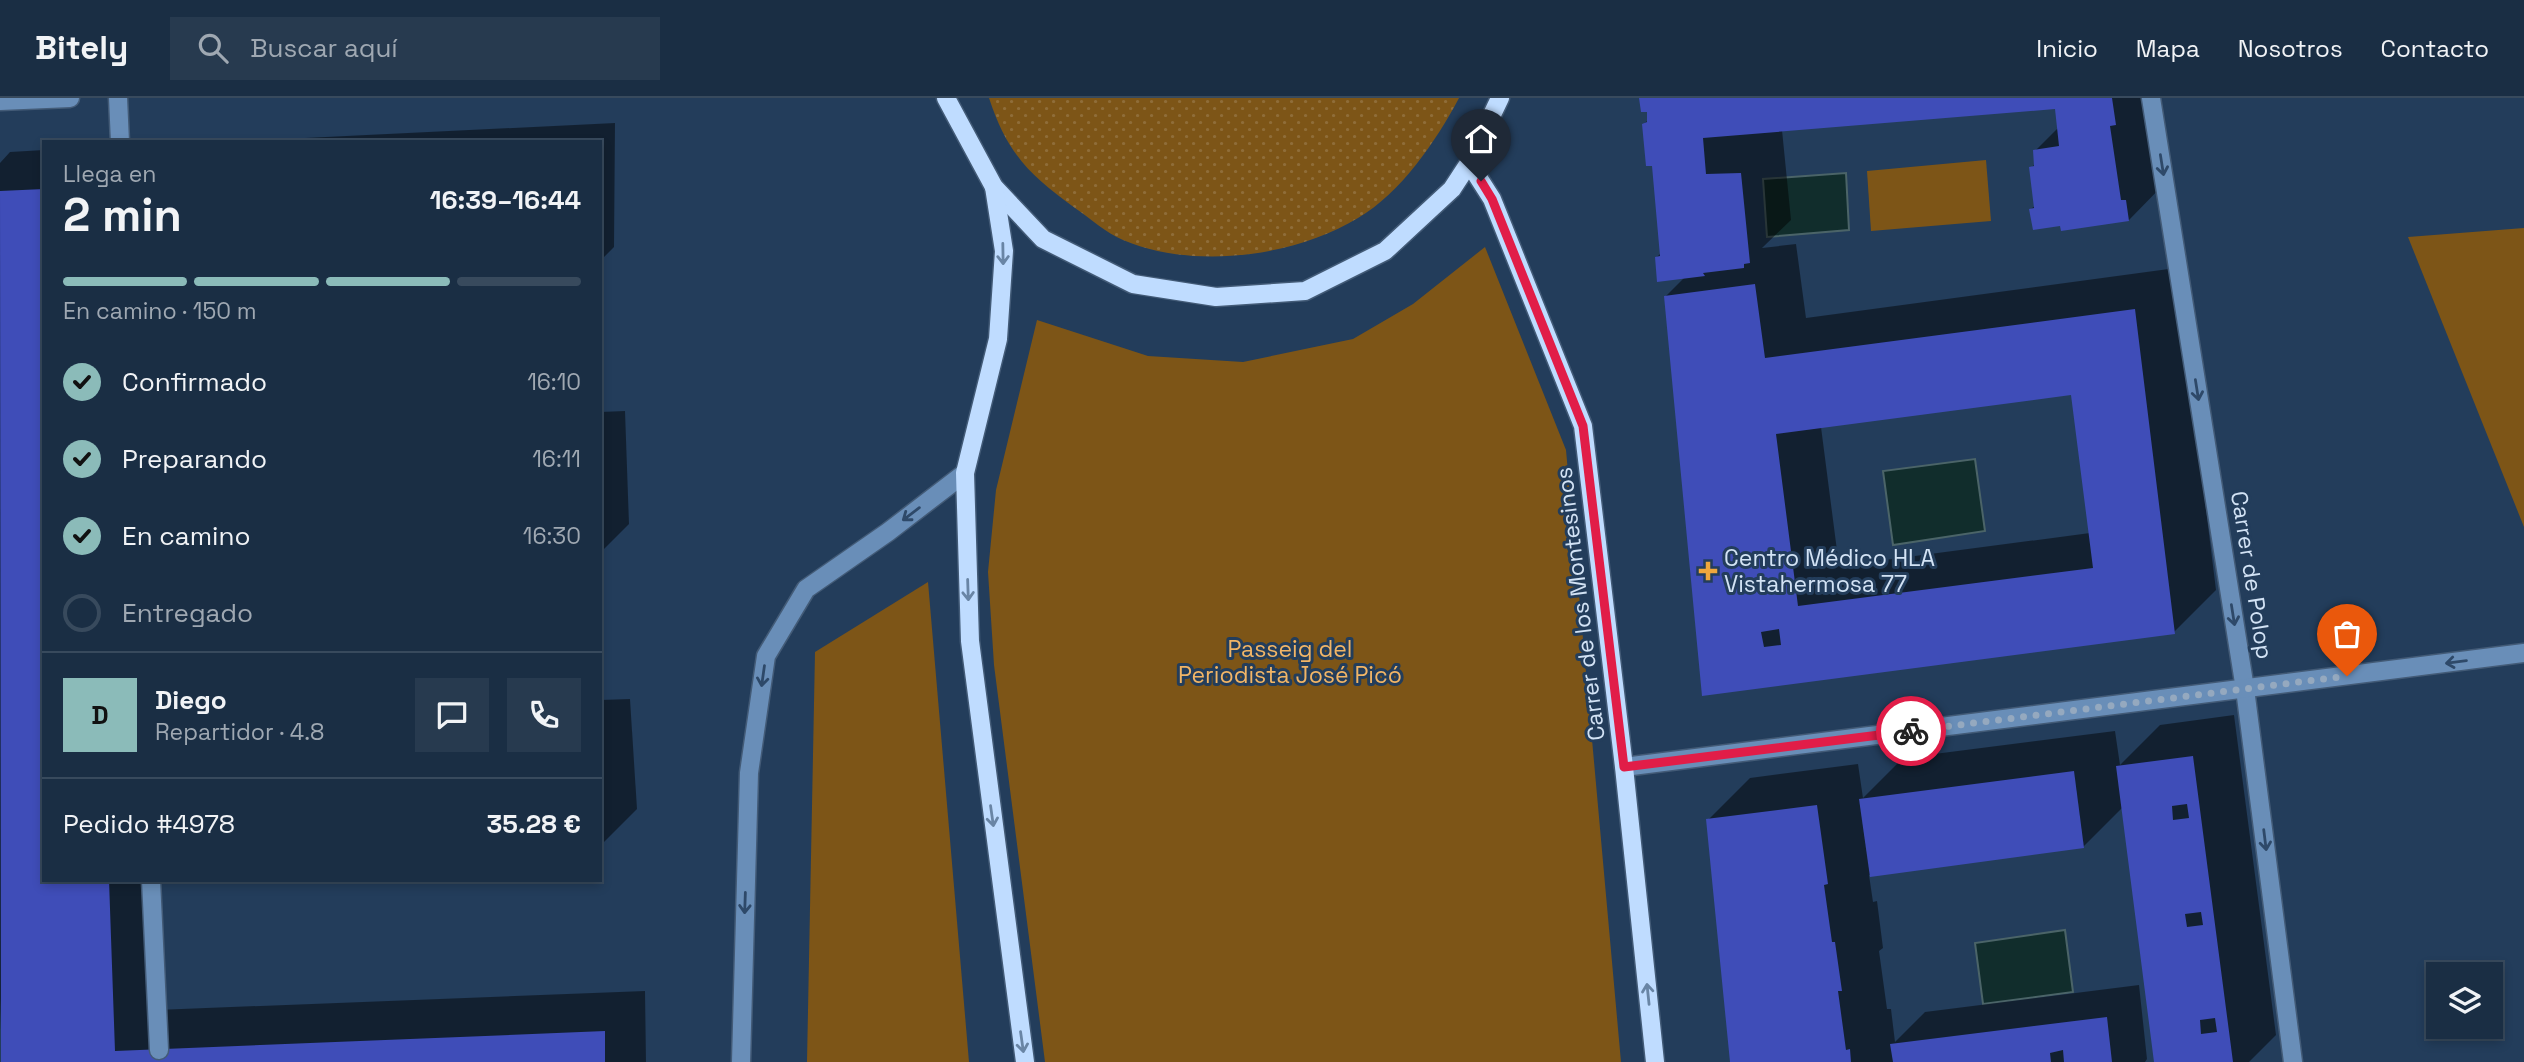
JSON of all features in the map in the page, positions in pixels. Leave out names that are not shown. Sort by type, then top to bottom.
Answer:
[{"type":"main road","points":[[941,100],[994,187],[1043,239],[1133,284],[1216,298],[1306,291],[1385,251],[1452,189],[1469,163],[1500,98]]},
{"type":"main road","name":"Carrer de los Montesinos","points":[[1469,163],[1492,199],[1583,426],[1624,767],[1655,1062]]},
{"type":"main road","points":[[994,187],[1004,251],[998,340],[965,473],[970,641],[1025,1062]]},
{"type":"street","points":[[7,100],[71,98]]},
{"type":"street","points":[[118,98],[120,140]]},
{"type":"street","name":"Carrer de Polop","points":[[2151,98],[2245,689],[2293,1062]]},
{"type":"street","points":[[741,1062],[749,773],[766,656],[806,589],[888,532],[965,473]]},
{"type":"street","points":[[1624,767],[2524,653]]},
{"type":"street","points":[[151,882],[159,1049]]},
{"type":"green space","points":[[989,98],[1459,98],[1416,165],[1389,195],[1358,218],[1304,242],[1274,250],[1211,257],[1151,249],[1123,240],[1104,229],[1045,185],[1021,161],[1004,134]]},
{"type":"green space","points":[[1986,160],[1991,221],[1871,231],[1867,171]]},
{"type":"green space","points":[[2524,228],[2524,527],[2408,237]]},
{"type":"green space","name":"Passeig del Periodista José Picó","points":[[1485,247],[1566,450],[1621,1062],[1045,1062],[994,665],[988,572],[996,490],[1037,320],[1148,356],[1243,362],[1353,339],[1413,304]]},
{"type":"green space","points":[[928,582],[969,1062],[807,1062],[815,652]]},
{"type":"shaded area","points":[[1846,173],[1849,230],[1767,237],[1763,179]]},
{"type":"shaded area","points":[[1975,459],[1985,531],[1893,545],[1883,471]]},
{"type":"shaded area","points":[[2065,930],[2073,992],[1983,1004],[1975,943]]},
{"type":"building","points":[[1639,98],[2112,98],[2116,125],[2110,126],[2121,200],[2126,200],[2129,221],[2061,231],[2060,226],[2033,230],[2029,209],[2034,208],[2029,167],[2034,166],[2033,150],[2059,146],[2055,109],[1703,138],[1706,174],[1741,173],[1750,263],[1744,264],[1744,268],[1703,273],[1705,276],[1657,282],[1655,257],[1660,256],[1652,166],[1646,166],[1642,124],[1647,122],[1647,112],[1641,112]]},
{"type":"building","points":[[42,189],[42,882],[109,882],[115,1051],[605,1031],[605,1062],[1,1062],[0,191]]},
{"type":"building","points":[[1755,284],[1765,358],[2135,309],[2175,634],[1702,696],[1664,296]],"holes":[[[2071,395],[2093,568],[1798,606],[1776,434]],[[1779,629],[1781,645],[1764,647],[1761,632]]]},
{"type":"building","points":[[2193,756],[2233,1062],[2154,1062],[2116,766]],"holes":[[[2187,804],[2189,818],[2173,820],[2172,806]],[[2201,912],[2203,925],[2187,927],[2185,914]],[[2215,1018],[2217,1032],[2201,1034],[2200,1020]]]},
{"type":"building","points":[[2074,771],[2084,848],[1870,877],[1859,799]]},
{"type":"building","points":[[1817,805],[1828,884],[1824,885],[1842,991],[1838,991],[1846,1050],[1850,1049],[1851,1062],[1730,1062],[1706,819]]},
{"type":"building","points":[[2107,1017],[2112,1062],[2064,1062],[2063,1050],[2050,1053],[2051,1062],[1893,1062],[1890,1044]]},
{"type":"way so far","points":[[1911,731],[2347,676]]},
{"type":"place","name":"Centro Médico HLA Vistahermosa 77","points":[[1708,571]]},
{"type":"route","points":[[1481,181],[1492,199],[1583,426],[1624,767],[1911,731]]}]
